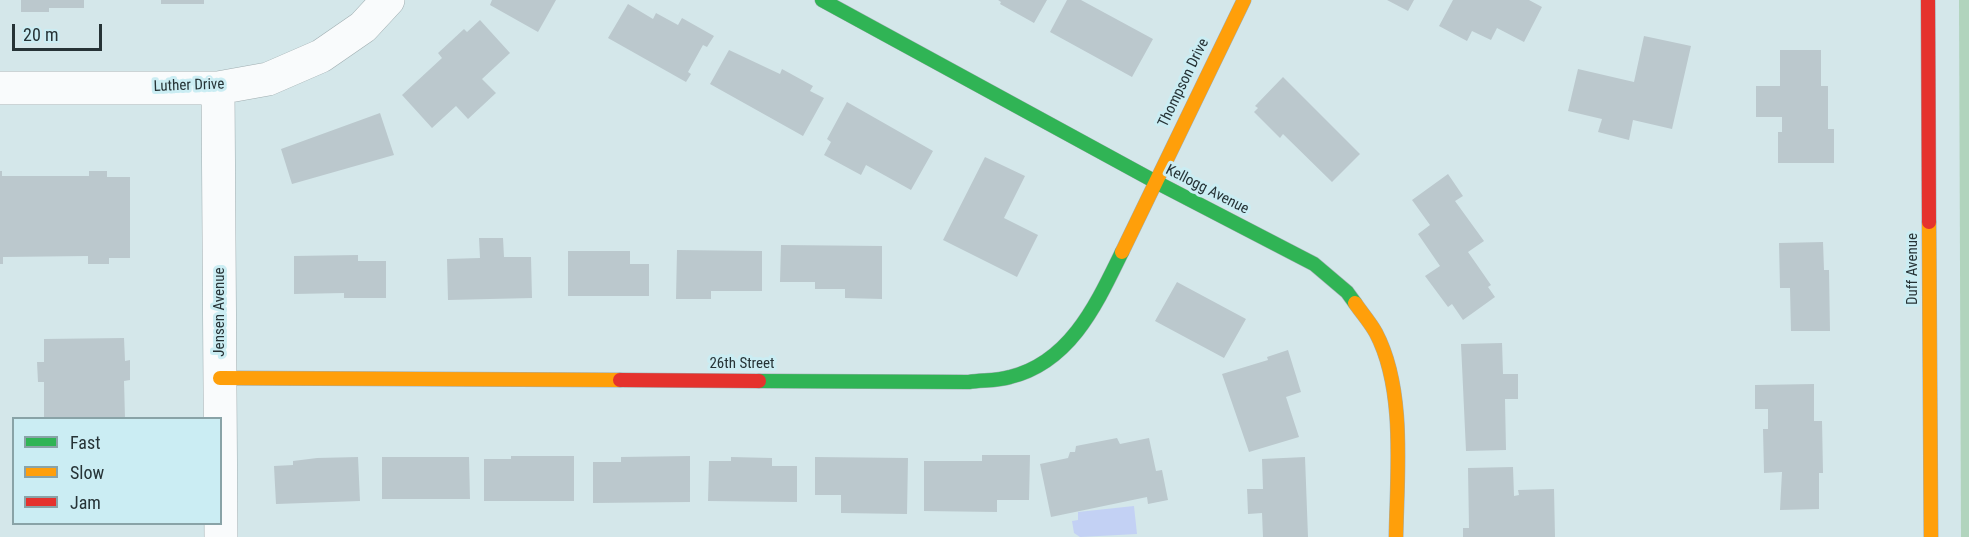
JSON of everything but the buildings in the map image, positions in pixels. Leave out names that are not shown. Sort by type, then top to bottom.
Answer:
[{"type":"street","name":"Luther Drive","points":[[0,88],[218,88],[268,79],[321,56],[363,27],[388,0]]},
{"type":"street","name":"Kellogg Avenue","points":[[822,0],[1154,181],[1314,264],[1347,292],[1376,333],[1390,375],[1397,429],[1396,537]]},
{"type":"street","name":"Thompson Drive","points":[[1154,181],[1244,0]]},
{"type":"street","name":"Duff Avenue","points":[[1928,0],[1931,537]]},
{"type":"street","name":"Jensen Avenue","points":[[218,88],[220,417]]},
{"type":"street","name":"26th Street","points":[[220,378],[969,382],[1013,377],[1045,362],[1072,339],[1092,313],[1154,181]]},
{"type":"green space","points":[[1959,0],[1969,0],[1969,537],[1961,537]]},
{"type":"water","points":[[1134,506],[1137,534],[1080,537],[1074,533],[1072,521],[1078,520],[1078,512]]},
{"type":"traffic: fast","points":[[822,0],[1154,181],[1314,264],[1347,292],[1355,303]]},
{"type":"traffic: fast","points":[[759,381],[969,382],[1010,377],[1050,358],[1066,344],[1092,310],[1122,252]]},
{"type":"traffic: slow","points":[[1122,252],[1244,0]]},
{"type":"traffic: slow","points":[[1929,222],[1931,537]]},
{"type":"traffic: slow","points":[[1355,303],[1376,333],[1386,356],[1392,380],[1398,433],[1396,537]]},
{"type":"traffic: slow","points":[[220,378],[620,380]]},
{"type":"traffic: jam","points":[[1928,0],[1929,222]]},
{"type":"traffic: jam","points":[[620,380],[759,381]]}]
